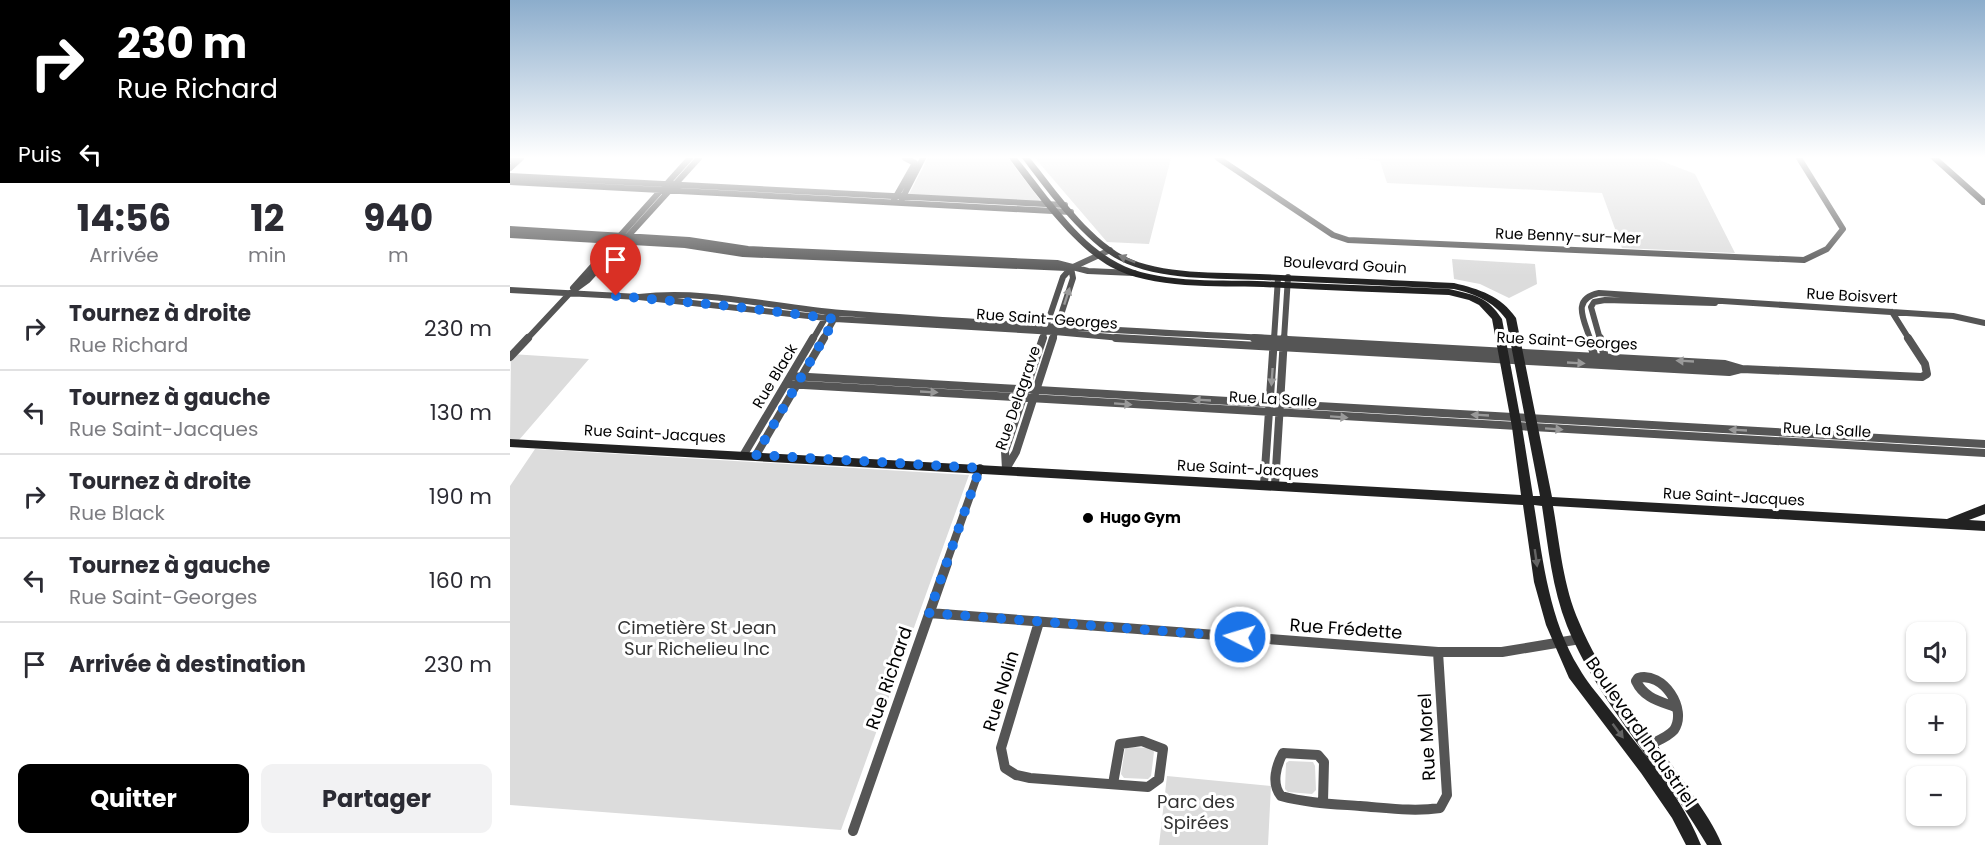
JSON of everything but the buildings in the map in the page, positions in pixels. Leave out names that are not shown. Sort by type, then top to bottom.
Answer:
[{"type":"street","points":[[510,356],[570,293],[588,280],[621,238],[658,197]]},
{"type":"street","points":[[854,197],[1061,208]]},
{"type":"street","name":"Boulevard Gouin","points":[[1051,197],[1121,258],[1184,277]]},
{"type":"street","name":"Boulevard Gouin","points":[[1054,197],[1098,255],[1115,266],[1135,273],[1430,288],[1490,297],[1505,309],[1511,318],[1547,501]]},
{"type":"street","name":"Rue Benny-sur-Mer","points":[[1277,197],[1333,235],[1348,240],[1804,260],[1815,258],[1841,236],[1843,228],[1824,197]]},
{"type":"street","points":[[510,229],[687,242],[746,252],[863,256],[1135,273]]},
{"type":"street","points":[[531,236],[537,231]]},
{"type":"street","points":[[553,237],[558,232]]},
{"type":"street","points":[[510,235],[621,238]]},
{"type":"street","points":[[1071,268],[1110,250]]},
{"type":"street","name":"Rue Delagrave","points":[[1006,470],[1005,451],[1063,277],[1071,268]]},
{"type":"street","name":"Rue Delagrave","points":[[1006,470],[1016,452],[1073,278],[1071,268]]},
{"type":"street","points":[[1270,485],[1270,408],[1274,343],[1283,281]]},
{"type":"street","points":[[1270,485],[1280,404],[1284,344],[1283,281]]},
{"type":"street","name":"Rue Saint-Georges","points":[[510,290],[732,303],[837,316],[1056,328],[1152,337],[1504,355],[1607,365],[1729,372],[1742,369]]},
{"type":"street","name":"Rue Boisvert","points":[[1586,298],[1599,293],[1704,298],[1716,302],[1953,316],[1985,323]]},
{"type":"street","name":"Boulevard Gouin","points":[[1473,294],[1489,306],[1497,319],[1528,500]]},
{"type":"street","points":[[1586,298],[1581,308],[1596,364]]},
{"type":"street","name":"Rue Boisvert","points":[[1586,298],[1594,302],[1605,300],[1707,304],[1716,302]]},
{"type":"street","points":[[1594,302],[1591,307],[1593,319],[1607,365]]},
{"type":"street","name":"Rue Saint-Georges","points":[[1519,356],[1594,356],[1725,364],[1742,369],[1922,377],[1927,374],[1925,364],[1892,312]]},
{"type":"street","name":"Rue Black","points":[[750,455],[788,380],[827,315]]},
{"type":"street","name":"Rue Black","points":[[750,455],[799,381],[837,316]]},
{"type":"street","name":"Rue La Salle","points":[[788,380],[910,383],[1024,394]]},
{"type":"street","name":"Rue La Salle","points":[[847,383],[906,391],[1035,394],[1270,408],[1280,404],[1396,411],[1516,422]]},
{"type":"street","points":[[906,391],[910,383]]},
{"type":"street","name":"Rue La Salle","points":[[1270,408],[1279,413],[1396,420],[1632,424],[1985,444]]},
{"type":"street","points":[[1396,411],[1396,420]]},
{"type":"street","name":"Rue La Salle","points":[[1533,422],[1634,434],[1985,453]]},
{"type":"street","points":[[1632,424],[1634,434]]},
{"type":"street","name":"Rue La Salle","points":[[1757,430],[1761,441]]},
{"type":"street","name":"Rue La Salle","points":[[1888,439],[1892,447]]},
{"type":"street","name":"Rue Saint-Jacques","points":[[510,442],[1985,526]]},
{"type":"street","name":"Rue Richard","points":[[853,831],[980,468]]},
{"type":"street","name":"Boulevard Industriel","points":[[1528,500],[1540,582],[1552,625],[1574,673],[1646,768],[1677,813],[1694,845]]},
{"type":"street","name":"Boulevard Industriel","points":[[1547,501],[1560,583],[1573,624],[1594,669],[1699,814],[1715,845]]},
{"type":"street","points":[[1946,524],[1985,509]]},
{"type":"street","name":"Rue Frédette","points":[[929,613],[1438,652],[1502,652],[1561,644],[1580,639]]},
{"type":"street","name":"Rue Nolin","points":[[1039,622],[1001,748],[1005,768],[1016,775],[1030,778],[1148,787],[1155,784],[1161,772],[1163,749],[1158,743],[1127,740],[1120,744],[1113,784]]},
{"type":"street","name":"Rue Morel","points":[[1323,802],[1324,762],[1318,755],[1283,753],[1278,760],[1276,787],[1279,794],[1285,798],[1323,802],[1425,810],[1440,808],[1447,795],[1438,652]]},
{"type":"street","points":[[1649,745],[1674,729],[1678,720],[1675,707]]},
{"type":"green space","points":[[928,197],[1038,197],[1040,200],[1033,205]]},
{"type":"green space","points":[[1069,197],[1161,197],[1149,244],[1107,242]]},
{"type":"green space","points":[[1604,197],[1707,197],[1735,253],[1622,248]]},
{"type":"green space","points":[[1452,259],[1535,264],[1537,284],[1509,298],[1480,284],[1454,279]]},
{"type":"green space","points":[[511,354],[589,359],[519,440],[510,439]]},
{"type":"green space","name":"Cimetière St Jean Sur Richelieu Inc","points":[[535,449],[969,475],[841,830],[510,805],[510,486]]},
{"type":"green space","points":[[1128,747],[1152,748],[1154,752],[1151,776],[1148,779],[1124,778],[1121,774],[1125,749]]},
{"type":"green space","points":[[1289,761],[1313,762],[1316,790],[1312,794],[1288,792],[1285,789],[1286,763]]},
{"type":"green space","name":"Parc des Spirées","points":[[1167,776],[1271,786],[1268,845],[1159,845]]},
{"type":"place","name":"Hugo Gym","points":[[1088,518]]},
{"type":"route","points":[[616,296],[730,306],[835,319],[756,455],[980,468],[929,613],[1240,637]]}]
